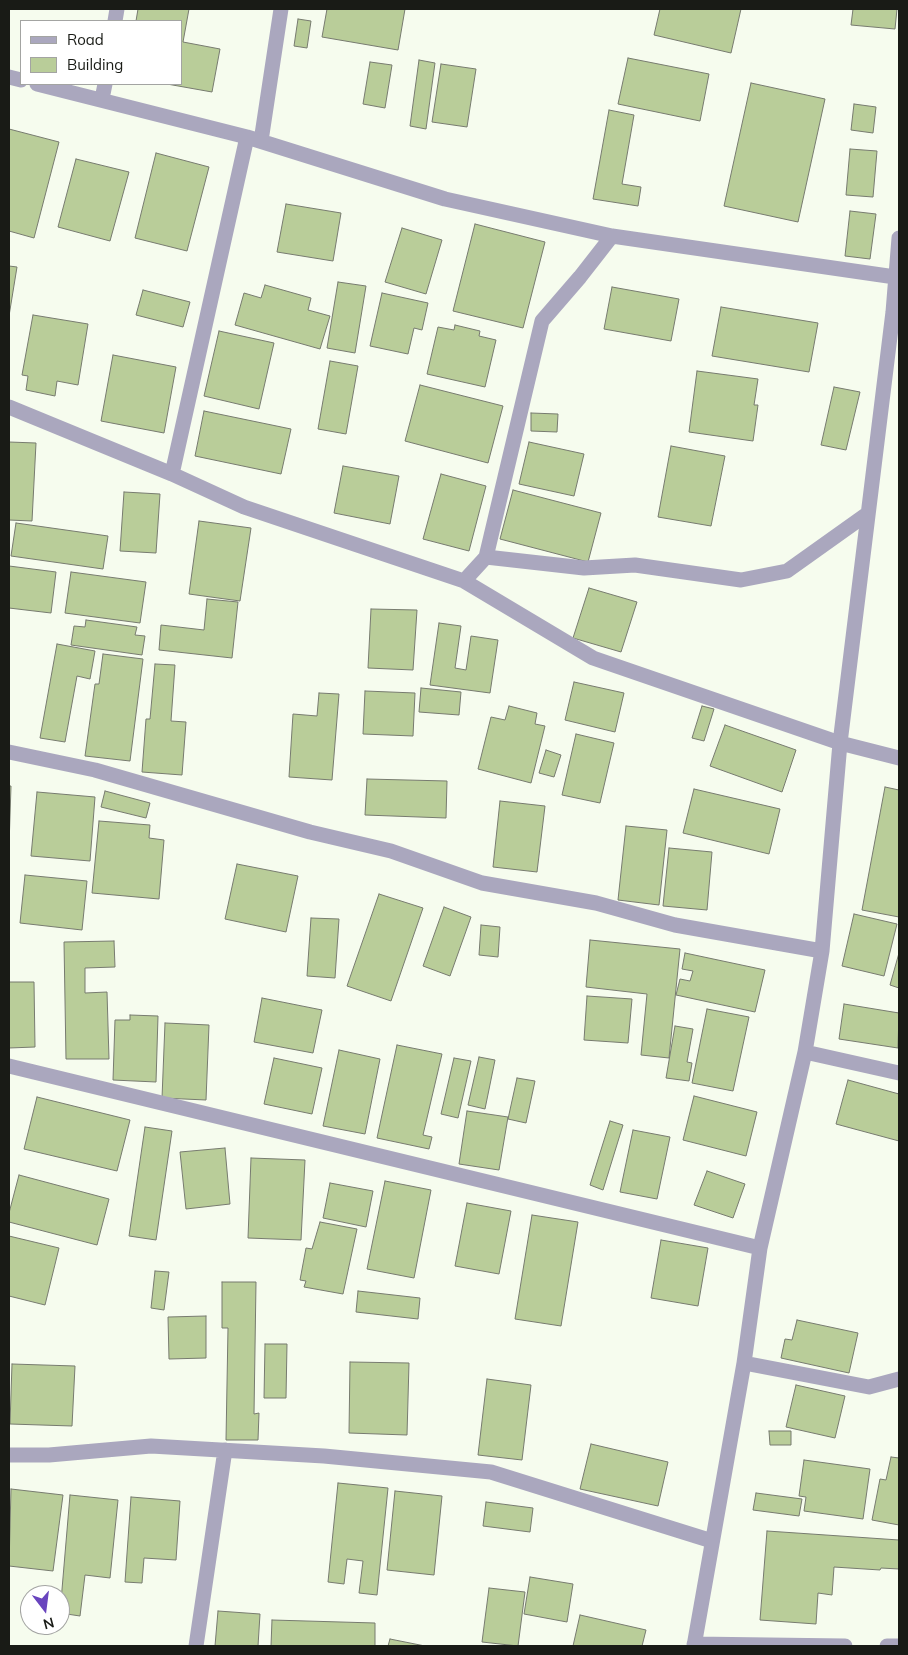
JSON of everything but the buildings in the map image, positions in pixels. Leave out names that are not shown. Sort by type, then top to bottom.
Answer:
[{"type":"street","points":[[172,474],[254,139],[281,9]]},
{"type":"street","points":[[41,85],[254,139],[445,199],[612,236],[895,277]]},
{"type":"street","points":[[102,99],[105,85]]},
{"type":"street","points":[[464,581],[486,557],[542,321],[612,236]]},
{"type":"street","points":[[845,1646],[694,1645],[744,1363],[760,1248],[805,1052],[822,951],[840,743],[867,514],[896,313],[895,277],[899,238]]},
{"type":"street","points":[[9,407],[172,474],[244,507],[352,541],[403,561],[464,581],[593,658],[840,743],[899,758]]},
{"type":"street","points":[[486,557],[584,568],[635,565],[741,580],[787,571],[867,514]]},
{"type":"street","points":[[9,752],[96,770],[310,832],[391,851],[482,883],[596,903],[676,925],[822,951]]},
{"type":"street","points":[[805,1052],[899,1073]]},
{"type":"street","points":[[9,1066],[760,1248]]},
{"type":"street","points":[[744,1363],[869,1387],[899,1380]]},
{"type":"street","points":[[9,1456],[49,1456],[152,1446],[324,1456],[491,1472],[712,1541]]},
{"type":"street","points":[[196,1646],[225,1450]]},
{"type":"street","points":[[887,1646],[899,1646]]}]
